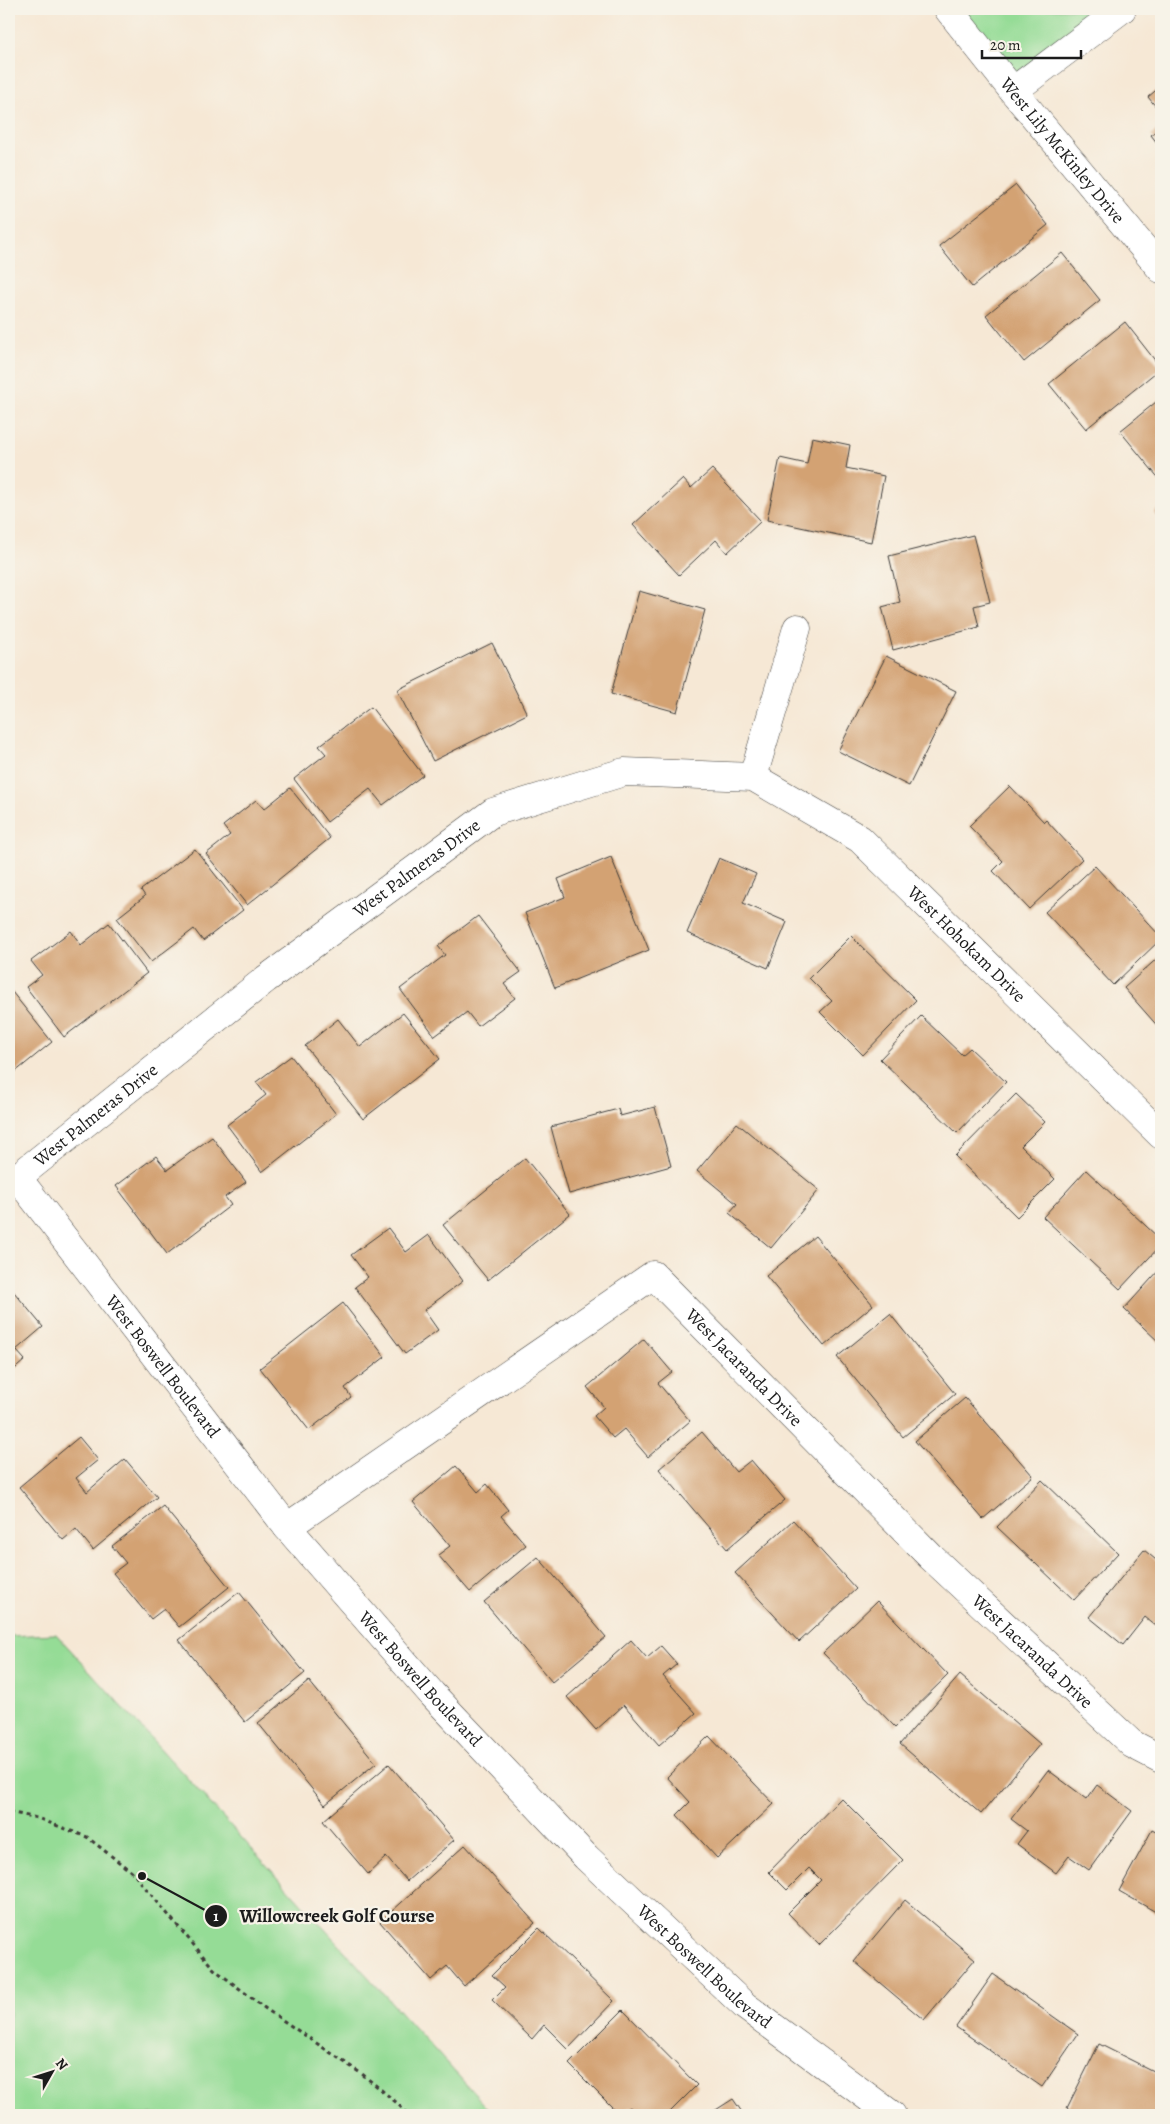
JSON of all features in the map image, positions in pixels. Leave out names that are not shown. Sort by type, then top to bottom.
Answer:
[{"type":"street","name":"West Lily McKinley Drive","points":[[948,9],[1013,91],[1161,269]]},
{"type":"street","points":[[1013,91],[1122,9]]},
{"type":"street","points":[[753,777],[797,628]]},
{"type":"street","name":"West Palmeras Drive","points":[[13,1181],[266,978],[493,812],[624,772],[753,777]]},
{"type":"street","name":"West Hohokam Drive","points":[[753,777],[860,839],[1161,1135]]},
{"type":"street","name":"West Boswell Boulevard","points":[[13,1181],[288,1527],[432,1694],[586,1857],[746,2006],[892,2115]]},
{"type":"street","name":"West Jacaranda Drive","points":[[288,1527],[653,1275],[931,1557],[1132,1744],[1161,1759]]},
{"type":"path","points":[[9,1812],[37,1818],[87,1837],[133,1873],[214,1969],[266,2010],[362,2074],[397,2103],[408,2115]]},
{"type":"green space","points":[[948,9],[1122,9],[1013,91]]},
{"type":"green space","points":[[56,1634],[494,2115],[9,2115],[9,1636]]},
{"type":"building","points":[[1161,86],[1161,113],[1148,97]]},
{"type":"building","points":[[1161,127],[1161,148],[1151,135]]},
{"type":"building","points":[[1016,185],[1048,225],[972,287],[939,246]]},
{"type":"building","points":[[1062,253],[1100,300],[1024,362],[986,315]]},
{"type":"building","points":[[1125,322],[1161,368],[1086,429],[1049,384]]},
{"type":"building","points":[[1161,398],[1161,481],[1120,431]]},
{"type":"building","points":[[812,437],[850,445],[846,468],[884,476],[871,542],[767,520],[780,458],[807,464]]},
{"type":"building","points":[[712,469],[761,521],[727,553],[716,540],[679,575],[633,525],[683,479],[691,488]]},
{"type":"building","points":[[1161,507],[1161,522],[1154,513]]},
{"type":"building","points":[[973,535],[990,602],[974,606],[979,627],[893,650],[882,607],[900,602],[889,556]]},
{"type":"building","points":[[639,591],[705,610],[677,712],[611,694]]},
{"type":"building","points":[[492,643],[527,714],[433,761],[397,690]]},
{"type":"building","points":[[886,656],[956,691],[909,786],[838,751]]},
{"type":"building","points":[[371,707],[423,775],[383,805],[370,789],[327,822],[294,779],[326,754],[319,746]]},
{"type":"building","points":[[1010,786],[1044,822],[1046,820],[1082,859],[1029,909],[993,871],[1003,861],[969,826]]},
{"type":"building","points":[[290,788],[330,838],[247,905],[206,854],[230,835],[223,826],[256,800],[264,809]]},
{"type":"building","points":[[195,849],[243,910],[203,941],[194,929],[151,962],[117,918],[145,896],[141,890]]},
{"type":"building","points":[[611,857],[649,950],[555,988],[525,913],[565,897],[558,879]]},
{"type":"building","points":[[719,858],[756,874],[743,903],[787,922],[768,968],[687,933]]},
{"type":"building","points":[[1095,866],[1161,937],[1113,985],[1045,912]]},
{"type":"building","points":[[478,916],[521,972],[504,984],[515,998],[478,1026],[467,1012],[435,1036],[400,989],[445,955],[438,946]]},
{"type":"building","points":[[109,923],[147,973],[64,1037],[26,987],[42,975],[31,961],[71,931],[81,945]]},
{"type":"building","points":[[851,936],[916,1000],[863,1055],[820,1012],[832,1001],[809,978]]},
{"type":"building","points":[[1161,955],[1161,1030],[1124,988]]},
{"type":"building","points":[[12,992],[52,1042],[9,1077],[9,995]]},
{"type":"building","points":[[403,1013],[440,1059],[363,1119],[305,1046],[338,1019],[360,1047]]},
{"type":"building","points":[[921,1016],[962,1055],[970,1048],[1006,1082],[957,1133],[880,1059]]},
{"type":"building","points":[[291,1056],[336,1114],[262,1172],[227,1125],[266,1095],[256,1082]]},
{"type":"building","points":[[1016,1094],[1045,1122],[1021,1146],[1055,1179],[1017,1217],[955,1156]]},
{"type":"building","points":[[655,1107],[671,1166],[569,1194],[551,1127],[618,1109],[620,1116]]},
{"type":"building","points":[[737,1123],[819,1190],[771,1248],[729,1213],[737,1204],[697,1171]]},
{"type":"building","points":[[212,1137],[246,1182],[225,1197],[231,1205],[167,1254],[116,1186],[156,1156],[167,1170]]},
{"type":"building","points":[[525,1158],[570,1214],[488,1280],[443,1225]]},
{"type":"building","points":[[1086,1170],[1161,1240],[1161,1245],[1120,1289],[1043,1217]]},
{"type":"building","points":[[388,1228],[406,1252],[429,1235],[463,1281],[424,1310],[438,1330],[405,1354],[355,1287],[368,1277],[351,1255]]},
{"type":"building","points":[[815,1236],[873,1305],[824,1346],[766,1276]]},
{"type":"building","points":[[1161,1268],[1161,1344],[1124,1309]]},
{"type":"building","points":[[9,1286],[43,1327],[16,1350],[25,1360],[9,1374]]},
{"type":"building","points":[[343,1303],[385,1357],[345,1388],[351,1397],[309,1430],[260,1368]]},
{"type":"building","points":[[890,1314],[955,1394],[903,1437],[837,1357]]},
{"type":"building","points":[[644,1339],[672,1372],[658,1383],[690,1421],[648,1457],[624,1429],[613,1438],[594,1416],[604,1407],[587,1387]]},
{"type":"building","points":[[965,1398],[1033,1476],[983,1519],[915,1441]]},
{"type":"building","points":[[702,1432],[736,1472],[751,1460],[785,1500],[727,1549],[659,1469]]},
{"type":"building","points":[[79,1437],[98,1460],[76,1478],[87,1492],[125,1459],[157,1497],[93,1550],[76,1529],[63,1540],[19,1487]]},
{"type":"building","points":[[456,1466],[478,1492],[487,1484],[508,1510],[501,1516],[526,1545],[470,1592],[438,1555],[450,1546],[413,1502]]},
{"type":"building","points":[[1042,1480],[1118,1553],[1074,1600],[997,1527]]},
{"type":"building","points":[[163,1506],[229,1587],[179,1627],[164,1609],[151,1619],[113,1573],[126,1563],[112,1546]]},
{"type":"building","points":[[793,1520],[856,1589],[799,1642],[735,1573]]},
{"type":"building","points":[[1144,1550],[1161,1564],[1161,1630],[1145,1617],[1123,1645],[1089,1617]]},
{"type":"building","points":[[538,1557],[606,1637],[552,1682],[484,1602]]},
{"type":"building","points":[[239,1592],[305,1673],[245,1722],[179,1640]]},
{"type":"building","points":[[877,1601],[948,1675],[895,1727],[823,1653]]},
{"type":"building","points":[[631,1640],[647,1658],[661,1646],[677,1664],[663,1676],[696,1713],[659,1745],[624,1705],[596,1730],[567,1697]]},
{"type":"building","points":[[960,1675],[1040,1744],[981,1814],[900,1744]]},
{"type":"building","points":[[309,1681],[376,1763],[325,1805],[258,1723]]},
{"type":"building","points":[[709,1736],[774,1804],[717,1858],[677,1815],[690,1802],[667,1777]]},
{"type":"building","points":[[389,1764],[454,1840],[407,1881],[386,1857],[368,1874],[323,1821]]},
{"type":"building","points":[[1048,1770],[1087,1799],[1097,1785],[1132,1811],[1089,1870],[1069,1856],[1056,1873],[1017,1844],[1027,1831],[1011,1819]]},
{"type":"building","points":[[841,1798],[903,1860],[819,1945],[788,1913],[821,1880],[809,1868],[787,1890],[769,1872]]},
{"type":"building","points":[[1152,1830],[1161,1835],[1161,1915],[1119,1891]]},
{"type":"building","points":[[465,1845],[535,1923],[464,1986],[447,1966],[431,1980],[380,1922]]},
{"type":"building","points":[[905,1900],[975,1959],[924,2020],[854,1961]]},
{"type":"building","points":[[539,1928],[614,2001],[568,2049],[544,2025],[532,2039],[492,2000],[505,1987],[492,1975]]},
{"type":"building","points":[[993,1974],[1078,2034],[1042,2087],[956,2027]]},
{"type":"building","points":[[623,2010],[697,2085],[667,2115],[638,2115],[630,2107],[620,2115],[569,2064]]},
{"type":"building","points":[[1099,2044],[1161,2075],[1161,2115],[1081,2115],[1067,2108]]},
{"type":"building","points":[[733,2099],[744,2115],[708,2115]]},
{"type":"place","name":"Willowcreek Golf Course","points":[[142,1876]]}]
